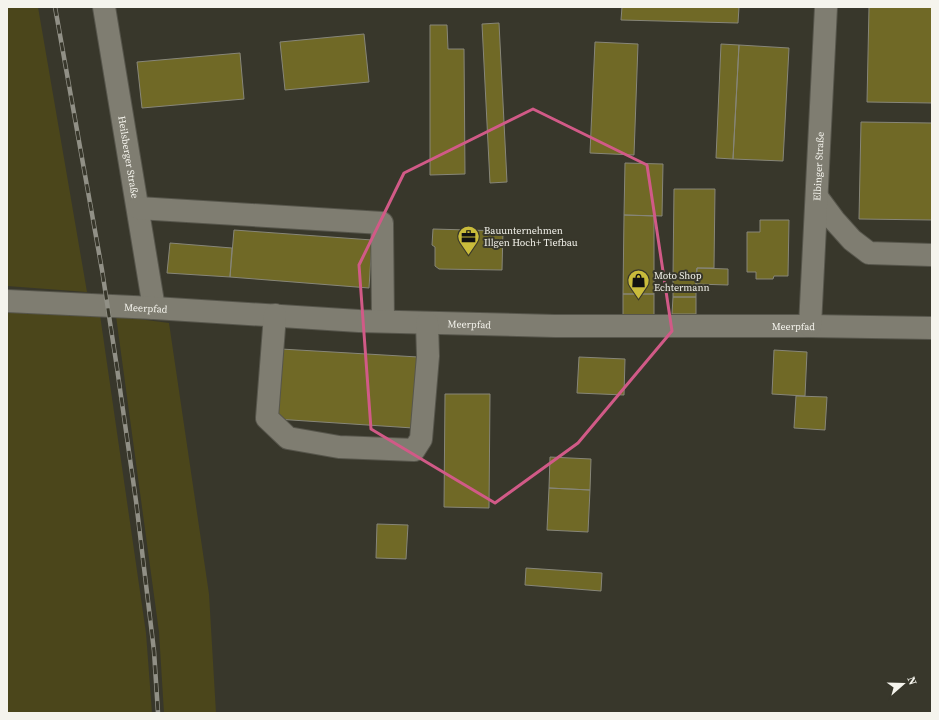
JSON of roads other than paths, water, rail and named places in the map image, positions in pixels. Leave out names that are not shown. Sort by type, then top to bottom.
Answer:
[{"type":"street","name":"Heilsberger Straße","points":[[104,7],[154,308]]},
{"type":"street","name":"Elbinger Straße","points":[[810,326],[826,7]]},
{"type":"street","points":[[817,197],[834,220],[852,240],[869,253],[932,255]]},
{"type":"street","points":[[138,208],[382,223],[383,321]]},
{"type":"street","name":"Meerpfad","points":[[7,301],[154,308],[360,321],[427,323],[555,326],[810,326],[932,328]]},
{"type":"street","points":[[275,315],[267,418],[288,438],[339,447],[414,450],[421,439],[428,356],[427,323]]},
{"type":"railway","points":[[55,7],[102,270],[117,368],[136,501],[154,651],[158,713]]},
{"type":"place","name":"Bauunternehmen Illgen Hoch+ Tiefbau","points":[[469,256]]},
{"type":"place","name":"Moto Shop Echtermann","points":[[638,300]]}]
